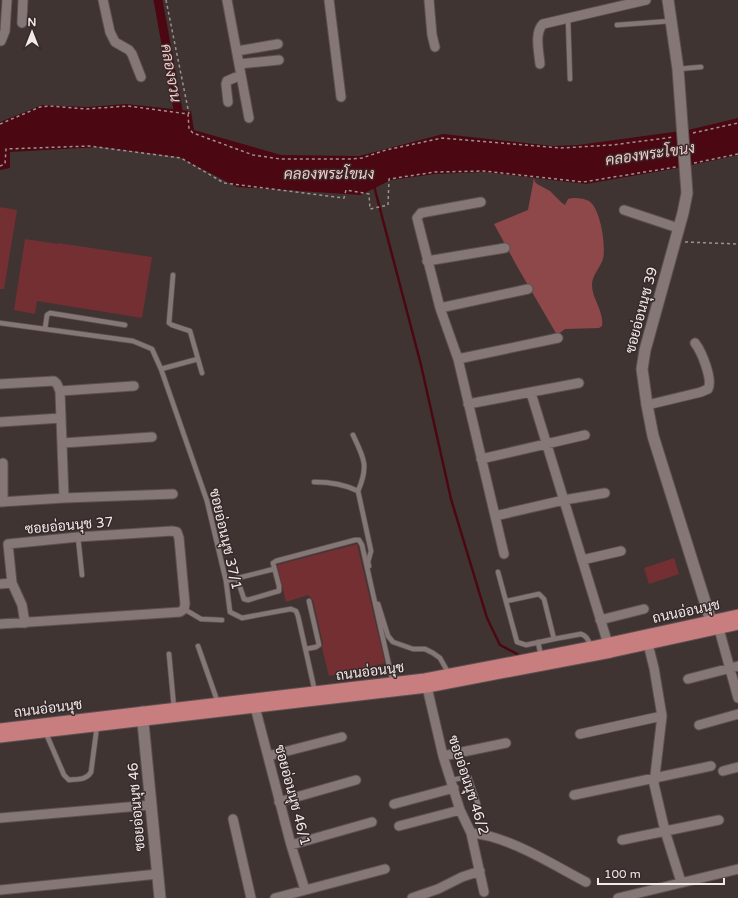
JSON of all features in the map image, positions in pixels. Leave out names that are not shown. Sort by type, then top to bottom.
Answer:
[{"type":"main road","name":"ถนนอ่อนนุช","points":[[715,625],[738,615]]},
{"type":"main road","name":"ถนนอ่อนนุช","points":[[0,737],[44,728],[426,683],[609,648],[715,625],[738,624]]},
{"type":"main road","name":"ถนนอ่อนนุช","points":[[142,716],[174,709],[218,704],[255,703],[315,692],[393,683],[426,683],[450,675],[592,647],[609,648]]},
{"type":"main road","name":"ถนนอ่อนนุช","points":[[0,729],[44,728]]},
{"type":"street","points":[[2,41],[5,31],[7,0]]},
{"type":"street","points":[[22,23],[23,0]]},
{"type":"street","points":[[103,0],[110,32],[115,42],[129,50],[132,54],[141,77]]},
{"type":"street","points":[[227,0],[249,118]]},
{"type":"street","points":[[329,0],[341,97]]},
{"type":"street","points":[[429,0],[432,34],[435,48]]},
{"type":"street","points":[[540,64],[538,32],[543,24],[646,0]]},
{"type":"street","name":"ซอยอ่อนนุช 39","points":[[668,0],[678,69],[687,193],[683,213],[645,350],[642,369],[653,436],[715,625]]},
{"type":"street","points":[[237,51],[278,44]]},
{"type":"street","points":[[239,64],[279,60]]},
{"type":"street","points":[[228,102],[227,81],[241,75]]},
{"type":"street","points":[[481,202],[418,215],[417,221],[440,308],[458,359],[504,554]]},
{"type":"street","points":[[624,210],[678,228]]},
{"type":"street","points":[[427,261],[505,248]]},
{"type":"street","points":[[440,308],[528,289]]},
{"type":"street","points":[[458,359],[558,338]]},
{"type":"street","points":[[647,405],[708,390],[710,382],[701,351],[695,343]]},
{"type":"street","points":[[0,384],[54,381],[57,384],[60,391],[64,498]]},
{"type":"street","points":[[468,404],[579,383]]},
{"type":"street","points":[[60,391],[134,386]]},
{"type":"street","points":[[532,392],[609,648]]},
{"type":"street","points":[[0,422],[61,418]]},
{"type":"street","points":[[482,459],[585,435]]},
{"type":"street","points":[[63,443],[152,436]]},
{"type":"street","points":[[2,463],[2,502],[173,494]]},
{"type":"street","points":[[495,516],[564,500],[605,493]]},
{"type":"street","name":"ซอยอ่อนนุช 37","points":[[24,623],[22,605],[12,583],[4,544],[78,537],[172,531],[177,532],[179,538],[185,604],[184,609]]},
{"type":"street","points":[[582,560],[621,551]]},
{"type":"street","points":[[0,584],[12,583]]},
{"type":"street","points":[[0,624],[180,612],[184,609]]},
{"type":"street","points":[[600,620],[644,609]]},
{"type":"street","points":[[715,625],[734,667],[738,698]]},
{"type":"street","points":[[647,639],[654,668],[662,716],[654,784],[665,831],[680,882]]},
{"type":"street","points":[[688,679],[734,667]]},
{"type":"street","name":"ซอยอ่อนนุช 46/2","points":[[426,683],[443,756],[460,810],[471,833],[484,892]]},
{"type":"street","name":"ซอยอ่อนนุช 46/1","points":[[255,703],[279,802],[305,890]]},
{"type":"street","points":[[699,725],[738,714]]},
{"type":"street","name":"ซอยอ่อนนุช 46","points":[[142,716],[160,898]]},
{"type":"street","points":[[580,734],[662,716]]},
{"type":"street","points":[[268,756],[342,737]]},
{"type":"street","points":[[443,756],[506,743]]},
{"type":"street","points":[[574,795],[711,766]]},
{"type":"street","points":[[723,771],[738,767]]},
{"type":"street","points":[[279,802],[356,780]]},
{"type":"street","points":[[394,804],[452,784]]},
{"type":"street","points":[[0,818],[151,804]]},
{"type":"street","points":[[399,826],[460,810]]},
{"type":"street","points":[[233,819],[251,898]]},
{"type":"street","points":[[622,840],[719,820]]},
{"type":"street","points":[[291,845],[372,822]]},
{"type":"street","points":[[471,833],[483,834],[502,840],[545,859],[586,882]]},
{"type":"street","points":[[275,898],[385,869]]},
{"type":"street","points":[[618,898],[738,869]]},
{"type":"street","points":[[412,898],[438,889],[462,877],[480,871]]},
{"type":"street","points":[[0,890],[158,874]]},
{"type":"lane","points":[[568,18],[570,79]]},
{"type":"lane","points":[[617,25],[671,20]]},
{"type":"lane","points":[[678,69],[701,67]]},
{"type":"lane","points":[[173,275],[169,322],[171,325],[190,331],[202,372]]},
{"type":"lane","points":[[45,328],[47,315],[50,313],[125,325]]},
{"type":"lane","name":"ซอยอ่อนนุช 37/1","points":[[0,323],[133,341],[152,349],[161,369],[207,501],[226,581],[230,612],[235,616],[242,618],[291,609],[296,611],[315,692]]},
{"type":"lane","points":[[161,369],[198,359]]},
{"type":"lane","points":[[353,435],[363,455],[364,478],[358,491],[371,551],[368,562],[370,574],[388,636],[393,642],[400,645],[414,649],[425,649],[433,653],[440,658],[450,675]]},
{"type":"lane","points":[[314,482],[347,485],[358,491]]},
{"type":"lane","points":[[78,537],[82,575]]},
{"type":"lane","points":[[237,578],[244,599],[248,600],[279,591],[273,563],[276,561],[359,540],[362,545],[393,683]]},
{"type":"lane","points":[[226,581],[274,569]]},
{"type":"lane","points":[[498,572],[517,642],[523,645],[581,634],[587,637],[592,647]]},
{"type":"lane","points":[[507,601],[539,594],[541,595],[544,599],[554,639]]},
{"type":"lane","points":[[306,649],[319,645],[309,600]]},
{"type":"lane","points":[[184,609],[201,619],[222,620]]},
{"type":"lane","points":[[538,642],[542,658]]},
{"type":"lane","points":[[198,646],[218,704]]},
{"type":"lane","points":[[169,654],[174,709]]},
{"type":"lane","points":[[44,728],[64,776],[69,780],[85,778],[89,776],[91,772],[97,722]]},
{"type":"lane","points":[[452,784],[469,777],[478,804]]},
{"type":"path","points":[[166,0],[188,114],[189,129],[193,133],[253,155],[280,159],[351,159],[362,158],[386,150],[442,138],[561,148],[612,146],[676,137]]},
{"type":"path","points":[[0,124],[40,107],[49,106],[86,109],[124,106],[188,114]]},
{"type":"path","points":[[688,134],[738,123]]},
{"type":"path","points":[[0,166],[5,164],[6,149],[89,146],[180,158],[224,183],[344,198],[346,190],[369,194],[370,209],[388,205],[389,178],[435,172],[484,171],[583,182],[680,166]]},
{"type":"path","points":[[694,163],[738,154]]},
{"type":"path","points":[[675,241],[738,244]]},
{"type":"shaded area","points":[[534,178],[537,184],[550,191],[565,205],[568,199],[581,199],[589,201],[597,212],[602,228],[604,246],[602,262],[592,281],[594,295],[600,310],[602,321],[602,326],[599,328],[565,329],[557,335],[494,224],[528,210]]},
{"type":"water","name":"คลองพระโขนง","points":[[126,104],[191,111],[194,130],[281,155],[359,156],[443,134],[553,146],[578,145],[688,130],[738,118],[738,155],[678,168],[586,184],[484,172],[435,174],[391,180],[361,195],[237,187],[179,157],[100,147],[10,152],[10,168],[0,170],[0,122],[42,105],[87,107]]},
{"type":"building","points":[[0,207],[17,210],[4,289],[0,289]]},
{"type":"building","points":[[25,239],[152,257],[142,318],[37,301],[35,314],[14,310]]},
{"type":"building","points":[[357,544],[385,663],[329,676],[313,600],[308,595],[286,602],[277,565]]},
{"type":"building","points":[[674,558],[679,574],[649,584],[644,568]]},
{"type":"waterway","name":"คลองจวน","points":[[158,0],[180,121]]},
{"type":"waterway","name":"คลองพระโขนง","points":[[374,186],[421,365],[451,499],[487,618],[500,645],[519,655]]}]
